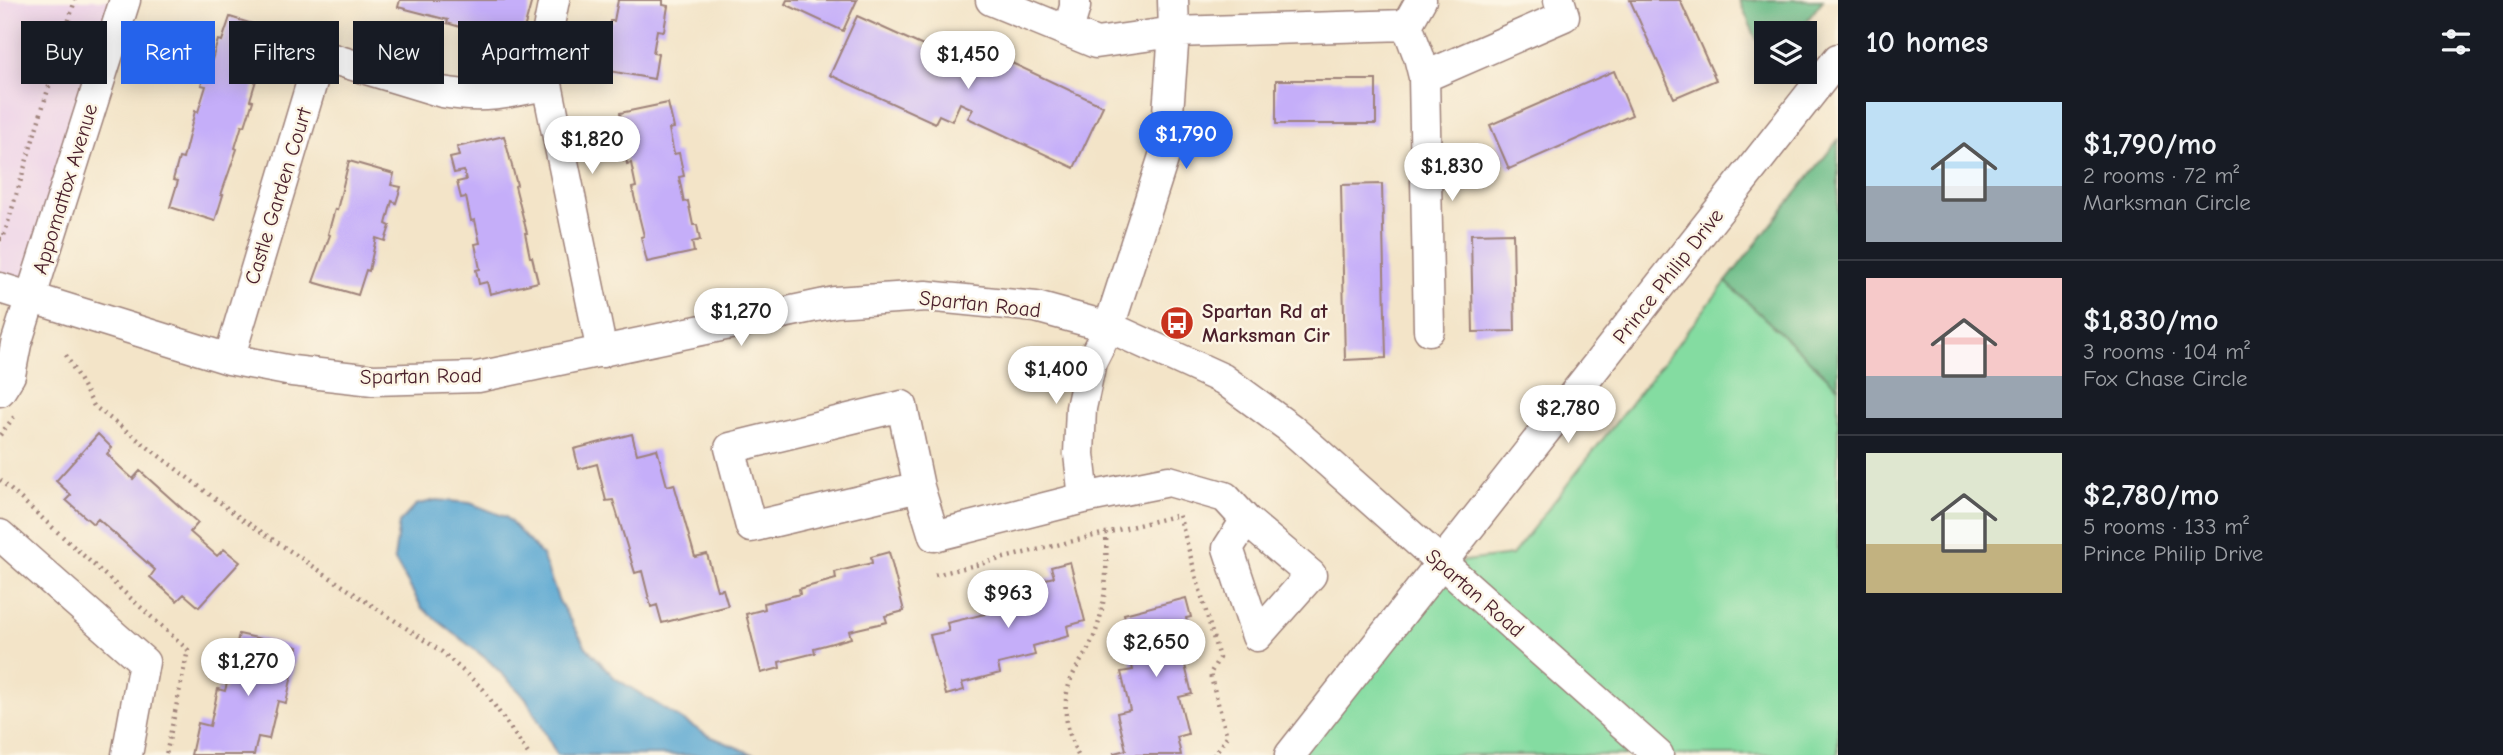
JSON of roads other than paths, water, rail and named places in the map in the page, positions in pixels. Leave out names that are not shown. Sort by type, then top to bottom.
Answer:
[{"type":"street","name":"Appomattox Avenue","points":[[0,391],[10,375],[16,344],[125,0]]},
{"type":"street","points":[[550,21],[554,0]]},
{"type":"street","points":[[991,0],[1096,43],[1174,32],[1414,13],[1424,77],[1429,330]]},
{"type":"street","points":[[1068,30],[1075,0]]},
{"type":"street","points":[[1084,498],[1079,454],[1082,408],[1091,362],[1109,327],[1164,153],[1174,32],[1173,0]]},
{"type":"street","points":[[1424,77],[1564,16],[1559,0]]},
{"type":"street","name":"Castle Garden Court","points":[[229,359],[320,55],[442,92],[463,95],[480,97],[547,84]]},
{"type":"street","name":"Prince Philip Drive","points":[[1290,755],[1838,59]]},
{"type":"street","points":[[547,84],[603,352]]},
{"type":"street","name":"Spartan Road","points":[[0,288],[229,359],[292,371],[373,380],[478,377],[835,302],[926,296],[1036,307],[1109,327],[1223,379],[1290,428],[1658,755]]},
{"type":"street","points":[[919,487],[751,527],[730,448],[902,406],[919,487],[934,536],[1084,498],[1169,481],[1225,497],[1246,520]]},
{"type":"street","points":[[0,535],[145,662],[127,755]]},
{"type":"water","points":[[436,500],[470,503],[506,517],[542,555],[559,601],[586,647],[615,678],[707,735],[755,755],[557,755],[526,698],[489,661],[422,608],[394,559],[399,523],[416,505]]},
{"type":"place","name":"Spartan Rd at Marksman Cir","points":[[1177,323]]}]
